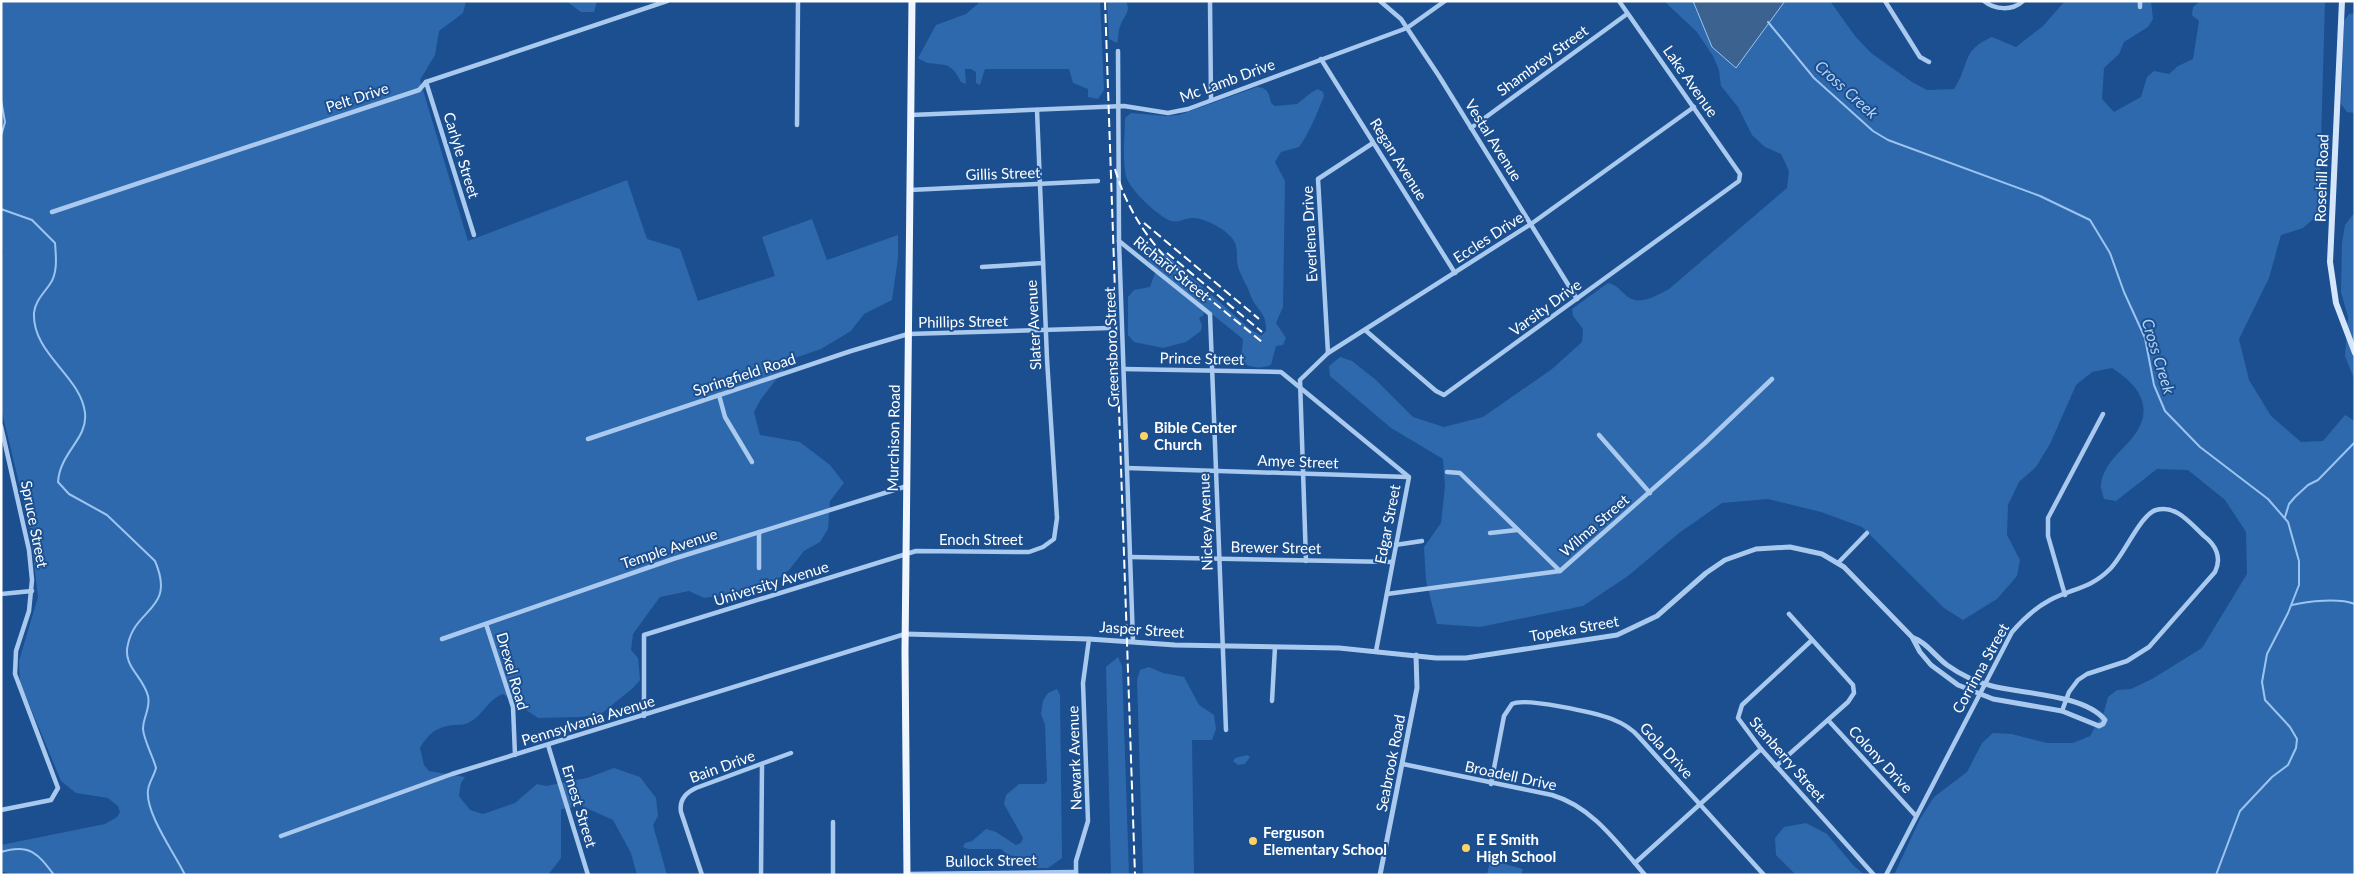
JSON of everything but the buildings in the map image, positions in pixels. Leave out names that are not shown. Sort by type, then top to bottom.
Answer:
[{"type":"main road","name":"Murchison Road","points":[[907,874],[905,634],[912,1]]},
{"type":"main road","name":"Rosehill Road","points":[[2342,1],[2330,262],[2336,303],[2355,353]]},
{"type":"street","name":"Pelt Drive","points":[[52,212],[419,90],[426,82],[667,1]]},
{"type":"street","points":[[797,126],[798,1]]},
{"type":"street","points":[[1210,1],[1211,100]]},
{"type":"street","name":"Vestal Avenue","points":[[1380,1],[1396,14],[1407,28],[1577,299]]},
{"type":"street","name":"Mc Lamb Drive","points":[[911,115],[1118,106],[1138,107],[1168,113],[1188,109],[1407,28],[1445,1]]},
{"type":"street","name":"Lake Avenue","points":[[1619,1],[1694,107],[1740,174],[1740,177]]},
{"type":"street","points":[[1884,1],[1920,57],[1929,62]]},
{"type":"street","points":[[1984,1],[2003,8],[2018,6],[2023,1]]},
{"type":"street","points":[[2140,1],[2140,7]]},
{"type":"street","name":"Shambrey Street","points":[[1471,128],[1628,14]]},
{"type":"street","name":"Greensboro Street","points":[[1118,51],[1119,241],[1133,641]]},
{"type":"street","name":"Regan Avenue","points":[[1321,59],[1455,273]]},
{"type":"street","name":"Carlyle Street","points":[[426,82],[474,235]]},
{"type":"street","name":"Eccles Drive","points":[[1299,387],[1300,380],[1328,353],[1531,224],[1694,107]]},
{"type":"street","name":"Slater Avenue","points":[[1037,110],[1042,263],[1058,518],[1054,539]]},
{"type":"street","name":"Everlena Drive","points":[[1328,353],[1318,178],[1374,143]]},
{"type":"street","name":"Varsity Drive","points":[[1365,330],[1436,391],[1444,395],[1732,189],[1740,177]]},
{"type":"street","name":"Gillis Street","points":[[910,190],[1098,181]]},
{"type":"street","name":"Richard Street","points":[[1119,241],[1210,314]]},
{"type":"street","points":[[982,267],[1042,263]]},
{"type":"street","name":"Nickey Avenue","points":[[1210,314],[1221,646],[1226,730]]},
{"type":"street","name":"Phillips Street","points":[[908,334],[1109,328]]},
{"type":"street","name":"Springfield Road","points":[[588,439],[908,334]]},
{"type":"street","name":"Prince Street","points":[[1124,369],[1281,372]]},
{"type":"street","name":"Edgar Street","points":[[1281,372],[1409,477],[1376,651]]},
{"type":"street","name":"Wilma Street","points":[[1387,594],[1560,571],[1650,493],[1772,379]]},
{"type":"street","points":[[1299,387],[1306,560]]},
{"type":"street","points":[[719,395],[725,417],[752,462]]},
{"type":"street","points":[[2065,595],[2048,536],[2048,518],[2103,414]]},
{"type":"street","name":"Spruce Street","points":[[1,426],[29,550],[32,591],[29,610],[16,651],[14,666],[17,681],[57,784],[54,798],[44,803],[1,810]]},
{"type":"street","points":[[1599,435],[1650,493]]},
{"type":"street","name":"Amye Street","points":[[1127,468],[1409,477]]},
{"type":"street","points":[[1447,472],[1460,473],[1560,571]]},
{"type":"street","name":"Temple Avenue","points":[[442,639],[673,558],[907,486]]},
{"type":"street","name":"Corrinna Street","points":[[1886,875],[2006,641],[2020,623],[2049,600],[2086,587],[2110,569],[2126,549],[2145,517],[2157,509],[2168,509],[2178,513],[2211,541],[2217,551],[2218,562],[2215,572],[2149,647],[2127,661],[2084,676],[2072,685],[2062,711]]},
{"type":"street","points":[[1490,533],[1517,530]]},
{"type":"street","points":[[759,532],[759,568]]},
{"type":"street","points":[[1838,563],[1868,533]]},
{"type":"street","name":"Enoch Street","points":[[906,555],[916,551],[1029,552],[1043,547],[1054,539]]},
{"type":"street","points":[[1395,545],[1422,542]]},
{"type":"street","name":"Topeka Street","points":[[1376,651],[1466,658],[1617,635],[1657,616],[1706,572],[1725,560],[1756,549],[1779,546],[1801,548],[1822,554],[1838,563],[1912,637]]},
{"type":"street","name":"University Avenue","points":[[644,716],[644,636],[906,555]]},
{"type":"street","name":"Brewer Street","points":[[1130,557],[1392,562]]},
{"type":"street","points":[[1,594],[32,591]]},
{"type":"street","points":[[1776,766],[1850,699],[1854,689],[1789,614]]},
{"type":"street","name":"Drexel Road","points":[[486,624],[513,707],[514,755]]},
{"type":"street","name":"Jasper Street","points":[[905,634],[1089,639],[1221,646],[1339,648],[1376,651]]},
{"type":"street","name":"Pennsylvania Avenue","points":[[281,836],[452,774],[905,634]]},
{"type":"street","points":[[1912,637],[1921,640],[1936,655],[1960,673],[1984,684],[2066,699],[2097,712],[2105,720],[2100,726],[2062,711],[1993,699],[1958,685],[1934,667],[1920,652],[1912,637]]},
{"type":"street","name":"Newark Avenue","points":[[1076,873],[1078,854],[1088,821],[1083,683],[1089,639]]},
{"type":"street","name":"Stanberry Street","points":[[1812,640],[1742,705],[1738,711],[1738,718],[1741,725],[1761,750],[1874,875]]},
{"type":"street","points":[[1272,701],[1275,647]]},
{"type":"street","name":"Seabrook Road","points":[[1380,875],[1418,680],[1416,655]]},
{"type":"street","name":"Gola Drive","points":[[1491,784],[1505,712],[1512,704],[1522,700],[1599,715],[1624,724],[1638,736],[1764,875]]},
{"type":"street","name":"Colony Drive","points":[[1828,720],[1916,816]]},
{"type":"street","name":"Ernest Street","points":[[548,745],[588,875]]},
{"type":"street","points":[[1635,863],[1761,750]]},
{"type":"street","name":"Bain Drive","points":[[702,875],[681,812],[680,804],[683,797],[696,788],[791,753]]},
{"type":"street","name":"Broadell Drive","points":[[1402,764],[1491,784],[1552,795],[1580,807],[1597,821],[1645,875]]},
{"type":"street","points":[[761,875],[762,765]]},
{"type":"street","points":[[833,822],[833,875]]},
{"type":"street","name":"Bullock Street","points":[[907,874],[1076,873]]},
{"type":"shaded area","points":[[1,1],[466,1],[463,13],[439,31],[435,55],[420,80],[468,241],[627,180],[647,239],[680,249],[698,301],[775,276],[762,237],[812,219],[827,260],[898,235],[898,258],[892,300],[864,314],[851,331],[821,349],[792,359],[761,399],[754,412],[760,435],[800,442],[830,465],[844,483],[830,501],[828,529],[820,542],[804,551],[789,570],[777,580],[732,594],[704,598],[689,591],[660,597],[633,634],[631,650],[638,658],[640,680],[601,714],[580,717],[538,718],[503,694],[493,700],[478,716],[468,723],[442,727],[433,732],[420,748],[424,765],[429,771],[465,777],[461,783],[459,796],[470,810],[483,814],[515,803],[537,784],[546,786],[587,778],[614,768],[640,777],[656,798],[658,816],[653,825],[667,875],[637,875],[631,853],[613,820],[582,806],[561,809],[561,858],[548,875],[14,875],[1,871],[1,845],[105,824],[117,817],[120,812],[118,806],[108,798],[76,793],[61,781],[20,682],[19,661],[38,597],[30,529],[1,408],[1,258],[3,251],[1,247]]},
{"type":"shaded area","points":[[566,1],[597,1],[594,12],[581,12]]},
{"type":"shaded area","points":[[981,1],[1100,1],[1104,90],[1098,99],[1088,97],[1088,89],[1073,83],[1069,69],[985,69],[980,85],[976,83],[976,72],[971,69],[965,69],[966,84],[961,82],[956,73],[946,65],[931,64],[918,58],[936,25],[966,14]]},
{"type":"shaded area","points":[[1107,1],[1126,1],[1127,4],[1128,10],[1120,26],[1117,43],[1109,39]]},
{"type":"shaded area","points":[[1664,1],[1830,1],[1855,36],[1871,53],[1912,82],[1927,90],[1954,89],[1967,59],[1975,47],[1992,37],[2016,47],[2043,26],[2065,1],[2151,1],[2153,19],[2148,27],[2124,42],[2119,54],[2104,68],[2102,99],[2114,112],[2141,97],[2147,77],[2154,71],[2169,74],[2178,66],[2193,59],[2199,21],[2192,15],[2193,7],[2199,2],[2325,1],[2319,214],[2303,228],[2281,235],[2269,278],[2239,339],[2249,380],[2271,416],[2301,442],[2323,441],[2345,415],[2355,421],[2355,875],[1894,875],[1920,819],[1934,797],[1967,772],[1982,743],[1993,733],[2012,734],[2047,743],[2073,743],[2090,736],[2104,712],[2108,697],[2117,690],[2131,689],[2152,679],[2202,648],[2247,574],[2246,532],[2225,500],[2188,470],[2157,469],[2116,501],[2104,499],[2101,486],[2106,470],[2133,437],[2140,426],[2143,416],[2141,398],[2136,389],[2112,368],[2092,372],[2076,385],[2050,444],[2036,467],[2019,482],[2008,505],[2007,535],[2020,560],[2017,576],[1997,599],[1963,620],[1944,608],[1862,527],[1821,512],[1768,499],[1722,503],[1679,533],[1628,576],[1583,606],[1480,627],[1437,624],[1426,581],[1424,547],[1441,523],[1445,486],[1443,459],[1391,428],[1330,376],[1329,366],[1340,357],[1352,361],[1376,380],[1413,417],[1444,427],[1483,417],[1552,369],[1582,342],[1583,329],[1573,316],[1572,309],[1608,283],[1617,287],[1628,297],[1638,300],[1649,299],[1669,289],[1787,188],[1789,171],[1781,154],[1765,147],[1752,135],[1738,107],[1721,86],[1719,70],[1713,56],[1697,32]]},
{"type":"shaded area","points":[[1693,1],[1785,1],[1736,68],[1712,47]]},
{"type":"shaded area","points":[[2355,13],[2355,113],[2347,112],[2341,104],[2344,21],[2349,14]]},
{"type":"shaded area","points":[[1257,87],[1266,90],[1271,103],[1275,106],[1297,104],[1318,89],[1323,92],[1324,96],[1310,129],[1299,147],[1281,152],[1275,162],[1285,181],[1283,307],[1276,323],[1286,338],[1283,345],[1276,346],[1271,365],[1256,367],[1244,364],[1241,362],[1243,339],[1193,299],[1203,309],[1204,315],[1199,318],[1202,325],[1201,331],[1186,342],[1163,348],[1134,342],[1128,335],[1128,297],[1134,290],[1150,287],[1156,270],[1141,251],[1148,244],[1161,250],[1250,329],[1261,336],[1266,331],[1265,319],[1252,300],[1237,263],[1235,243],[1228,234],[1218,226],[1199,219],[1191,218],[1171,221],[1159,214],[1145,202],[1128,182],[1124,162],[1125,118],[1131,113],[1166,116],[1179,115]]},
{"type":"shaded area","points":[[2355,212],[2355,381],[2345,356],[2348,317],[2341,292],[2342,243],[2345,225]]},
{"type":"shaded area","points":[[1118,657],[1122,666],[1129,875],[1111,875],[1106,667]]},
{"type":"shaded area","points":[[1149,667],[1163,673],[1184,677],[1199,705],[1214,715],[1216,729],[1212,740],[1192,740],[1194,875],[1143,875],[1137,680],[1140,670]]},
{"type":"shaded area","points":[[1057,689],[1060,695],[1062,858],[1048,868],[1037,868],[1025,858],[1008,855],[1001,849],[968,849],[963,847],[965,843],[972,841],[986,829],[996,832],[1016,845],[1021,843],[1023,838],[1004,804],[1006,795],[1019,784],[1044,784],[1047,781],[1045,725],[1041,714],[1043,701],[1048,693]]},
{"type":"shaded area","points":[[1247,755],[1250,757],[1245,764],[1238,765],[1233,761],[1235,758]]},
{"type":"shaded area","points":[[1806,823],[1827,834],[1854,866],[1865,875],[1796,875],[1776,855],[1775,838],[1784,827]]},
{"type":"shaded area","points":[[1490,860],[1523,869],[1521,875],[1487,875]]},
{"type":"waterway","name":"Cross Creek","points":[[1768,22],[1814,78],[1873,131],[1888,140],[2040,196],[2090,220],[2110,253],[2124,292],[2145,338],[2154,385],[2165,411],[2200,447],[2268,499],[2288,522],[2299,561],[2299,585],[2288,613],[2267,654],[2262,682],[2265,700],[2290,727],[2297,739],[2296,748],[2288,765],[2272,777],[2240,811],[2216,875]]},
{"type":"waterway","points":[[1,100],[5,122],[1,136]]},
{"type":"waterway","points":[[1,209],[32,220],[55,243],[56,264],[53,280],[36,305],[34,313],[35,328],[48,353],[75,388],[82,400],[85,413],[82,431],[63,462],[58,482],[69,494],[107,515],[155,561],[160,577],[161,589],[158,599],[132,632],[127,652],[130,665],[142,683],[149,700],[143,729],[156,768],[148,790],[148,799],[156,821],[185,875]]},
{"type":"waterway","points":[[2285,517],[2289,504],[2295,497],[2308,485],[2318,480],[2355,442]]},
{"type":"waterway","points":[[2292,605],[2324,601],[2341,601],[2355,604]]},
{"type":"waterway","points":[[1,852],[19,849],[32,852],[43,861],[54,875]]},
{"type":"railway","points":[[1105,1],[1135,875]]},
{"type":"railway","points":[[1115,169],[1126,198],[1156,246],[1195,286],[1262,342]]},
{"type":"railway","points":[[1144,223],[1259,319]]},
{"type":"railway","points":[[1167,253],[1262,332]]},
{"type":"place","name":"Bible Center Church","points":[[1144,436]]},
{"type":"place","name":"Ferguson Elementary School","points":[[1253,841]]},
{"type":"place","name":"E E Smith High School","points":[[1466,848]]}]
